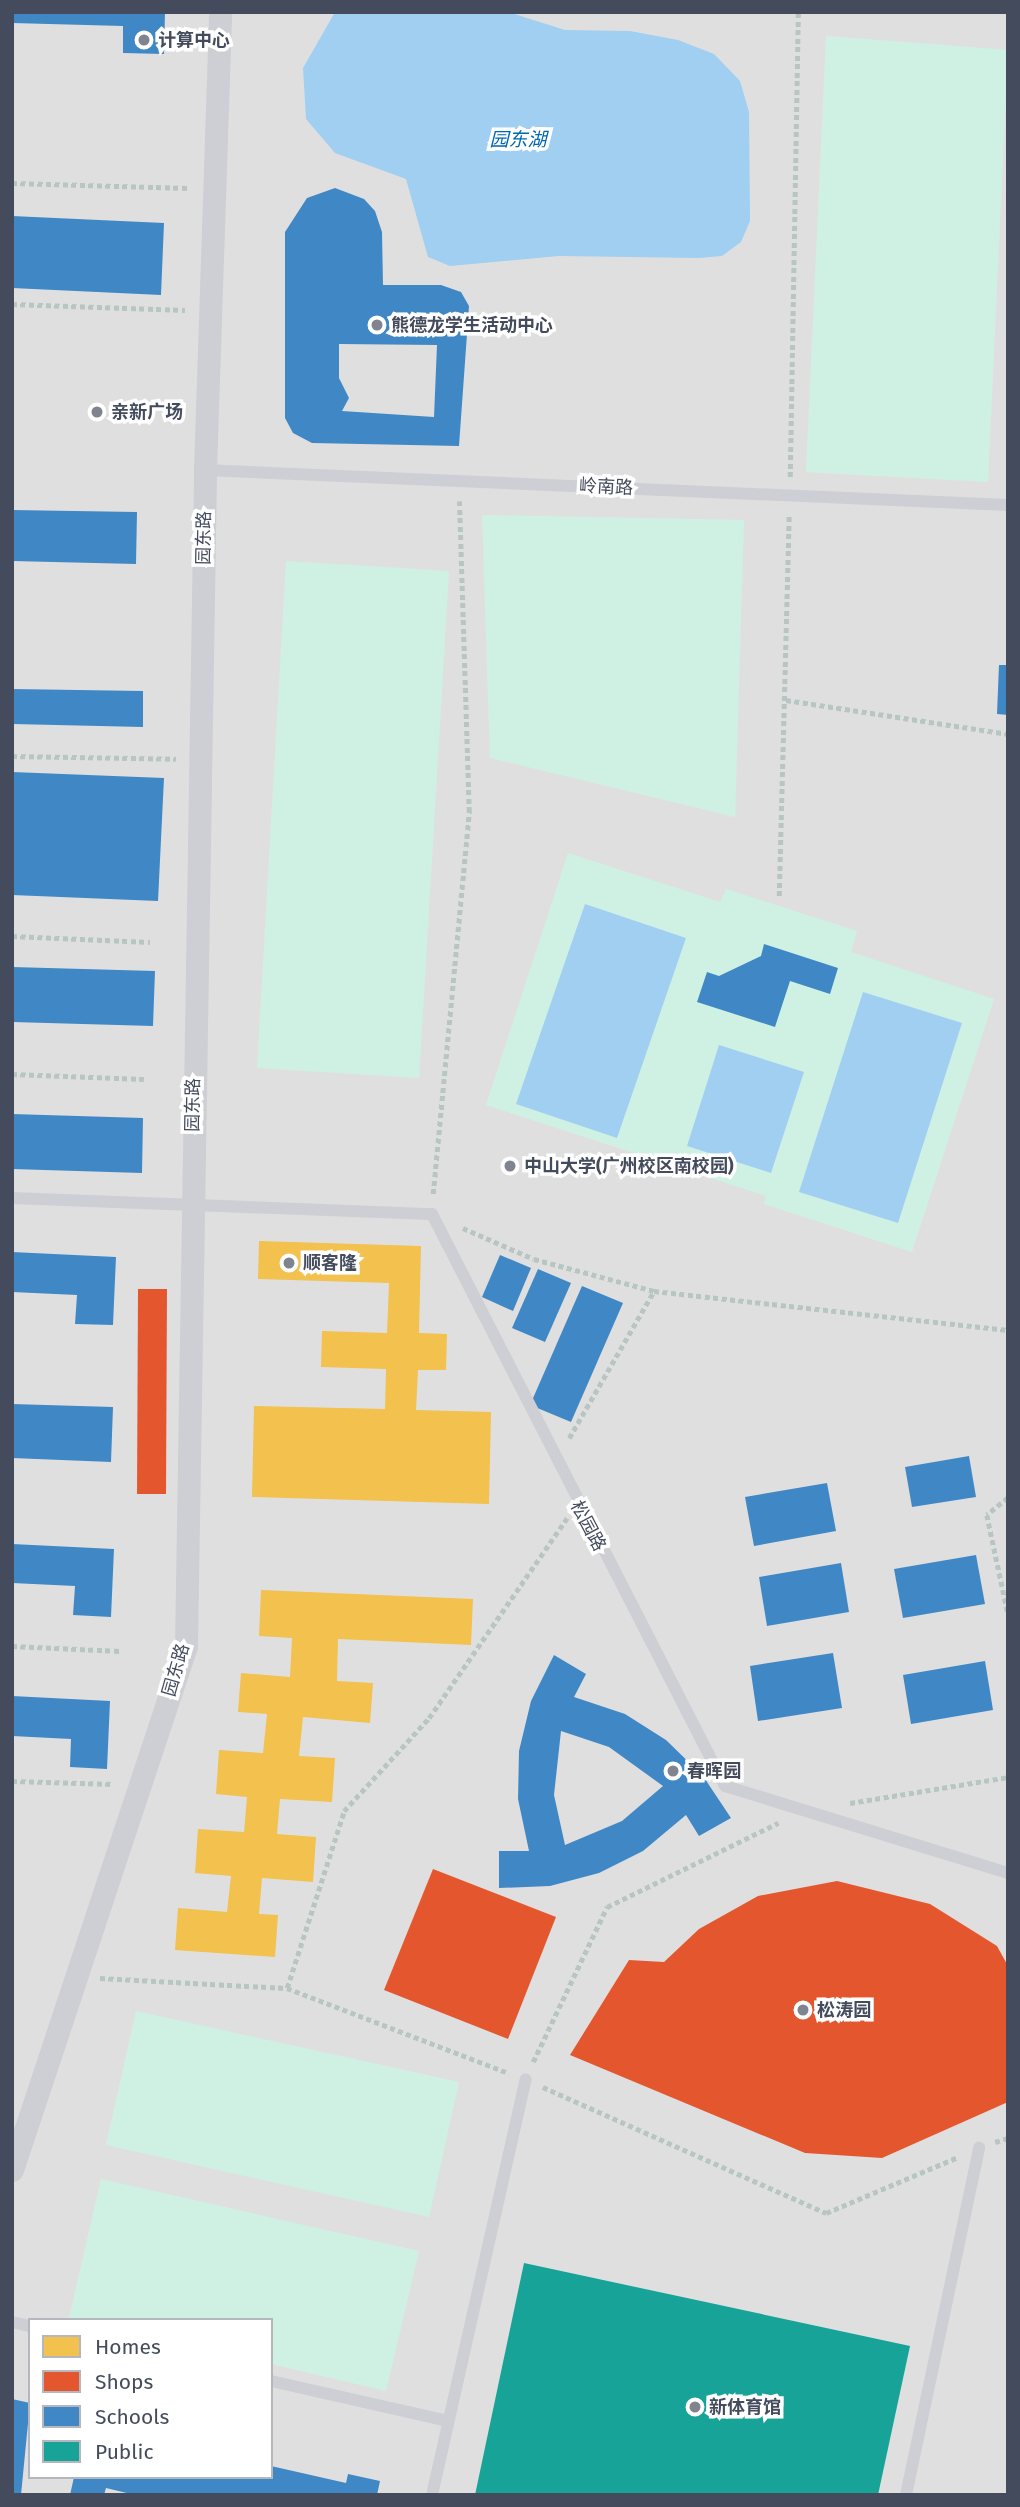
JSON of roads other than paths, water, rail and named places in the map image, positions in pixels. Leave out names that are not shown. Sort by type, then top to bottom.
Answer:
[{"type":"street","name":"园东路","points":[[12,2170],[186,1646],[191,1202],[205,470],[220,12]]},
{"type":"lane","name":"岭南路","points":[[205,470],[1008,505]]},
{"type":"lane","points":[[12,1198],[191,1202]]},
{"type":"lane","name":"松园路","points":[[191,1202],[432,1214],[554,1463],[724,1786],[1008,1872]]},
{"type":"lane","points":[[432,2495],[526,2079]]},
{"type":"lane","points":[[906,2495],[979,2148]]},
{"type":"lane","points":[[273,2381],[448,2421]]},
{"type":"water","name":"园东湖","points":[[335,12],[508,12],[565,30],[630,31],[678,40],[714,54],[740,81],[749,112],[750,221],[741,242],[722,256],[699,258],[559,256],[450,266],[428,257],[406,179],[335,153],[306,119],[303,68]]},
{"type":"water","points":[[585,904],[686,938],[617,1138],[516,1104]]},
{"type":"water","points":[[863,992],[962,1023],[898,1223],[799,1192]]},
{"type":"water","points":[[719,1045],[804,1072],[771,1173],[687,1146]]},
{"type":"place","name":"计算中心","points":[[144,40]]},
{"type":"place","name":"熊德龙学生活动中心","points":[[377,325]]},
{"type":"place","name":"亲新广场","points":[[97,412]]},
{"type":"place","name":"中山大学(广州校区南校园)","points":[[510,1166]]},
{"type":"place","name":"顺客隆","points":[[289,1263]]},
{"type":"place","name":"春晖园","points":[[673,1771]]},
{"type":"place","name":"松涛园","points":[[803,2010]]},
{"type":"place","name":"新体育馆","points":[[695,2407]]}]
